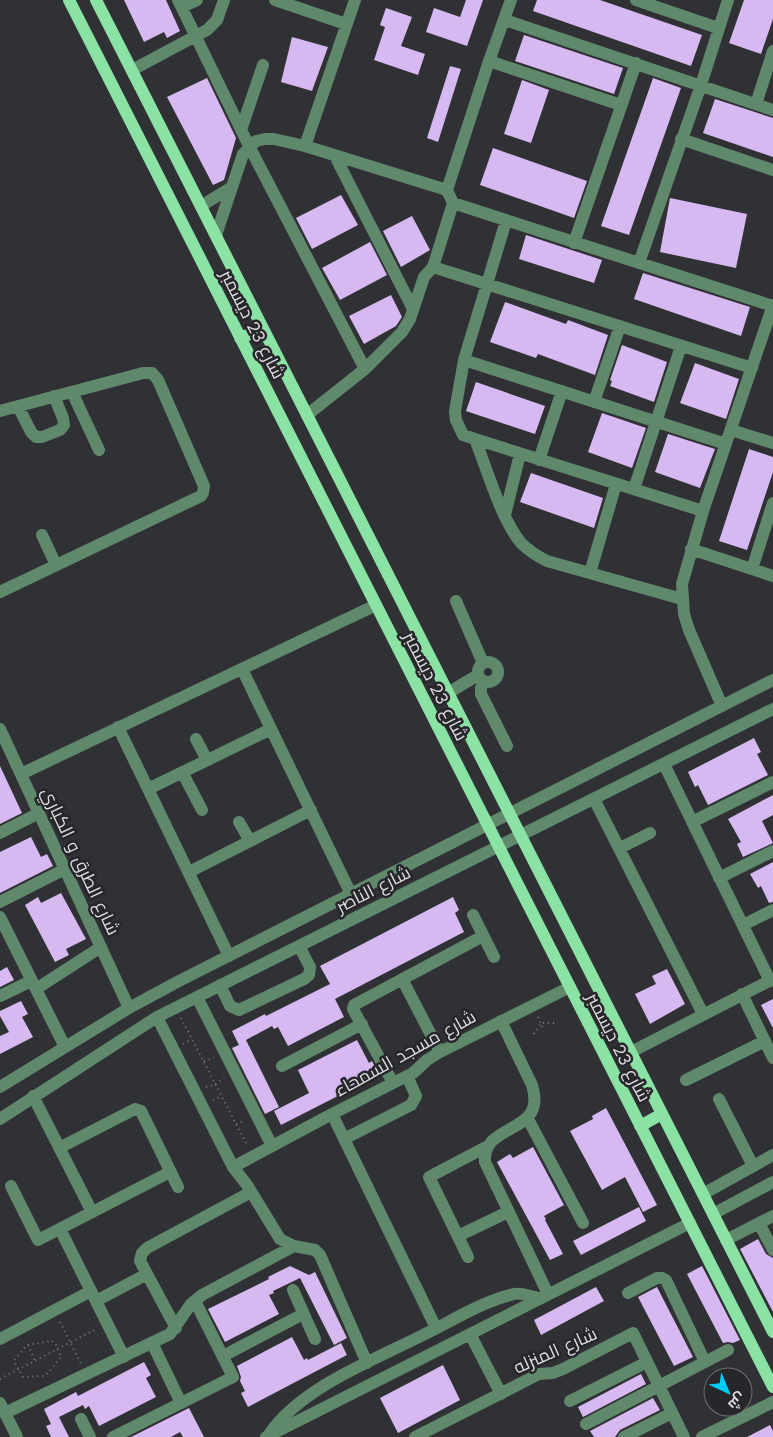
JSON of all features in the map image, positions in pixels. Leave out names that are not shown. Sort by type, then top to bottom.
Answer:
[{"type":"main road","name":"شارع 23 ديسمبر","points":[[70,0],[773,1386]]},
{"type":"main road","name":"شارع 23 ديسمبر","points":[[96,0],[773,1332]]},
{"type":"main road","points":[[240,338],[264,329]]},
{"type":"main road","points":[[640,1126],[662,1114]]},
{"type":"street","points":[[197,0],[180,4],[241,130],[365,369]]},
{"type":"street","points":[[132,70],[207,30],[217,20],[224,0]]},
{"type":"street","points":[[275,0],[346,24]]},
{"type":"street","points":[[307,415],[365,369],[402,332],[410,320],[424,277],[433,267],[453,203],[447,190],[488,62],[511,0]]},
{"type":"street","points":[[636,0],[660,4],[718,28]]},
{"type":"street","points":[[639,263],[701,86],[728,0]]},
{"type":"street","points":[[305,146],[352,1]]},
{"type":"street","points":[[505,20],[773,110]]},
{"type":"street","points":[[756,104],[773,51]]},
{"type":"street","points":[[488,62],[621,105]]},
{"type":"street","points":[[241,130],[263,64]]},
{"type":"street","points":[[574,243],[636,64]]},
{"type":"street","points":[[216,235],[243,154],[256,141],[265,138],[305,146],[447,190]]},
{"type":"street","points":[[681,139],[773,170]]},
{"type":"street","points":[[335,156],[413,309]]},
{"type":"street","points":[[201,206],[232,187]]},
{"type":"street","points":[[453,203],[773,306],[703,511],[682,584],[682,599],[689,630],[722,706]]},
{"type":"street","points":[[506,221],[464,360],[455,411],[456,420],[463,435],[703,511]]},
{"type":"street","points":[[433,267],[752,368]]},
{"type":"street","points":[[594,402],[620,326]]},
{"type":"street","points":[[634,489],[681,346]]},
{"type":"street","points":[[464,360],[726,444]]},
{"type":"street","points":[[0,411],[143,373],[152,373],[200,477],[204,490],[200,496],[0,592]]},
{"type":"street","points":[[539,460],[562,391]]},
{"type":"street","points":[[72,392],[99,450]]},
{"type":"street","points":[[18,406],[31,432],[36,437],[42,437],[60,430],[64,425],[54,396]]},
{"type":"street","points":[[731,430],[773,443]]},
{"type":"street","points":[[475,439],[505,515],[519,539],[538,556],[552,563],[682,599]]},
{"type":"street","points":[[505,515],[520,454]]},
{"type":"street","points":[[590,573],[616,484]]},
{"type":"street","points":[[752,569],[772,508]]},
{"type":"street","points":[[42,535],[56,565]]},
{"type":"street","points":[[691,549],[773,576]]},
{"type":"street","points":[[456,601],[482,673],[481,694],[507,746]]},
{"type":"street","points":[[21,774],[376,605]]},
{"type":"street","points":[[242,668],[351,894]]},
{"type":"street","points":[[448,693],[482,673]]},
{"type":"street","name":"شارع الناصر","points":[[0,1088],[130,1008],[773,680]]},
{"type":"street","name":"شارع الناصر","points":[[0,1119],[32,1096],[157,1017],[773,709]]},
{"type":"street","points":[[118,727],[229,956]]},
{"type":"street","points":[[148,789],[271,728]]},
{"type":"street","name":"شارع الطرق و الكباري","points":[[1,735],[130,1008]]},
{"type":"street","points":[[196,739],[207,760]]},
{"type":"street","points":[[631,1052],[771,980],[664,764]]},
{"type":"street","points":[[182,772],[202,810]]},
{"type":"street","points":[[692,822],[773,782]]},
{"type":"street","points":[[594,799],[703,1014]]},
{"type":"street","points":[[189,872],[311,810]]},
{"type":"street","points":[[0,833],[39,813]]},
{"type":"street","points":[[240,822],[250,841]]},
{"type":"street","points":[[620,848],[650,833]]},
{"type":"street","points":[[720,878],[773,851]]},
{"type":"street","points":[[0,902],[65,869]]},
{"type":"street","points":[[743,926],[773,910]]},
{"type":"street","points":[[473,915],[494,957]]},
{"type":"street","points":[[0,918],[3,932],[34,985],[64,1047]]},
{"type":"street","points":[[393,1083],[354,1009],[354,1004],[483,936]]},
{"type":"street","points":[[220,985],[230,1006],[239,1010],[309,975],[310,967],[300,946]]},
{"type":"street","points":[[0,996],[34,985],[102,948]]},
{"type":"street","points":[[402,979],[440,1052]]},
{"type":"street","name":"شارع مسجد السمحاء","points":[[233,1166],[413,1074],[427,1060],[440,1052],[570,987]]},
{"type":"street","points":[[742,994],[773,1058]]},
{"type":"street","points":[[197,997],[272,1146]]},
{"type":"street","points":[[157,1017],[233,1166],[252,1192],[280,1239],[294,1246],[315,1250],[320,1256],[366,1363]]},
{"type":"street","points":[[468,1257],[430,1175],[486,1148],[498,1136],[528,1119],[533,1111],[535,1094],[500,1021]]},
{"type":"street","points":[[282,1066],[362,1024]]},
{"type":"street","points":[[686,1080],[765,1041]]},
{"type":"street","points":[[344,1139],[411,1105],[416,1096],[407,1076]]},
{"type":"street","points":[[32,1096],[92,1212]]},
{"type":"street","points":[[719,1099],[753,1166]]},
{"type":"street","points":[[59,1148],[136,1109],[141,1112],[178,1187]]},
{"type":"street","points":[[332,1114],[436,1328]]},
{"type":"street","points":[[528,1119],[582,1223]]},
{"type":"street","points":[[486,1148],[487,1168],[544,1296]]},
{"type":"street","points":[[703,1194],[773,1155]]},
{"type":"street","points":[[11,1186],[38,1240],[170,1172]]},
{"type":"street","points":[[713,1214],[773,1182]]},
{"type":"street","points":[[176,1328],[140,1261],[142,1253],[147,1248],[252,1192]]},
{"type":"street","points":[[458,1236],[508,1212]]},
{"type":"street","points":[[726,1240],[773,1216]]},
{"type":"street","points":[[759,1222],[773,1250]]},
{"type":"street","points":[[267,1437],[690,1223]]},
{"type":"street","points":[[60,1229],[124,1357]]},
{"type":"street","points":[[17,1437],[3,1408],[86,1375],[170,1334],[195,1301],[218,1285],[294,1246]]},
{"type":"street","points":[[0,1339],[54,1311],[147,1274]]},
{"type":"street","points":[[628,1293],[657,1278],[666,1280],[706,1362]]},
{"type":"street","points":[[292,1290],[315,1339]]},
{"type":"street","points":[[267,1437],[276,1423],[313,1392],[366,1363],[482,1306],[516,1293],[544,1296]]},
{"type":"street","points":[[113,1437],[233,1377],[195,1301]]},
{"type":"street","points":[[222,1356],[303,1314]]},
{"type":"street","name":"شارع المنزله","points":[[415,1437],[539,1374],[553,1373],[563,1369],[633,1333],[684,1437]]},
{"type":"street","points":[[470,1334],[501,1394]]},
{"type":"street","points":[[152,1343],[181,1403]]},
{"type":"street","points":[[586,1424],[728,1350]]},
{"type":"street","points":[[570,1401],[647,1362]]},
{"type":"street","points":[[702,1437],[773,1402]]},
{"type":"street","points":[[624,1437],[672,1413]]},
{"type":"street","points":[[81,1419],[90,1437]]},
{"type":"path","points":[[533,1005],[544,1031]]},
{"type":"path","points":[[176,1008],[253,1156]]},
{"type":"path","points":[[541,1023],[557,1023]]},
{"type":"path","points":[[534,1034],[541,1023]]},
{"type":"path","points":[[197,1096],[208,1086],[216,1085],[234,1072]]},
{"type":"path","points":[[54,1311],[86,1375]]},
{"type":"path","points":[[0,1379],[107,1324]]},
{"type":"path","points":[[52,1340],[61,1358],[50,1372],[44,1376],[24,1378],[21,1376],[14,1360],[28,1344],[52,1340]]},
{"type":"path","points":[[28,1344],[35,1361]]},
{"type":"building","points":[[124,0],[166,0],[180,31],[167,38],[164,32],[144,42]]},
{"type":"building","points":[[466,0],[483,0],[467,46],[426,32],[434,8],[460,17]]},
{"type":"building","points":[[537,0],[600,0],[702,35],[691,66],[533,11]]},
{"type":"building","points":[[744,0],[773,0],[773,19],[761,54],[729,43]]},
{"type":"building","points":[[386,8],[412,17],[401,46],[425,54],[418,75],[374,60],[385,27],[380,25]]},
{"type":"building","points":[[524,35],[623,68],[614,94],[515,61]]},
{"type":"building","points":[[292,37],[328,47],[312,91],[281,82]]},
{"type":"building","points":[[450,66],[461,69],[438,142],[427,138]]},
{"type":"building","points":[[207,78],[236,138],[224,180],[213,185],[167,97]]},
{"type":"building","points":[[653,78],[681,88],[629,235],[601,226]]},
{"type":"building","points":[[522,80],[549,90],[531,143],[504,134]]},
{"type":"building","points":[[715,99],[773,118],[773,157],[703,133]]},
{"type":"building","points":[[493,148],[587,181],[574,218],[480,185]]},
{"type":"building","points":[[341,195],[358,225],[312,249],[296,218]]},
{"type":"building","points":[[670,198],[747,214],[736,268],[660,252]]},
{"type":"building","points":[[412,216],[430,250],[401,267],[383,231]]},
{"type":"building","points":[[526,235],[602,260],[594,283],[519,259]]},
{"type":"building","points":[[370,242],[387,275],[340,300],[322,268]]},
{"type":"building","points":[[643,273],[750,307],[741,336],[634,299]]},
{"type":"building","points":[[391,295],[402,317],[396,326],[364,344],[349,316]]},
{"type":"building","points":[[505,302],[566,324],[568,320],[608,335],[595,375],[538,354],[536,358],[490,342]]},
{"type":"building","points":[[622,345],[667,362],[654,402],[610,386],[612,381],[610,380]]},
{"type":"building","points":[[695,363],[739,379],[726,419],[680,403]]},
{"type":"building","points":[[476,382],[545,406],[535,434],[466,411]]},
{"type":"building","points":[[602,413],[646,428],[632,468],[588,452]]},
{"type":"building","points":[[668,434],[715,449],[700,488],[655,472]]},
{"type":"building","points":[[749,449],[773,457],[773,472],[747,550],[719,541]]},
{"type":"building","points":[[531,473],[603,498],[594,528],[520,502]]},
{"type":"building","points":[[754,738],[761,752],[757,754],[768,775],[708,805],[698,785],[695,787],[688,772]]},
{"type":"building","points":[[0,766],[22,813],[0,824]]},
{"type":"building","points":[[773,795],[773,815],[762,821],[773,843],[743,857],[737,844],[741,842],[728,819]]},
{"type":"building","points":[[31,837],[41,857],[47,854],[53,866],[0,893],[0,852]]},
{"type":"building","points":[[773,862],[773,902],[769,903],[761,886],[758,888],[750,874]]},
{"type":"building","points":[[61,893],[86,939],[66,949],[69,955],[55,962],[25,905],[38,897],[41,903]]},
{"type":"building","points":[[453,897],[459,910],[455,913],[464,932],[335,999],[344,1017],[288,1046],[278,1027],[274,1029],[272,1026],[246,1040],[279,1107],[265,1114],[232,1048],[239,1045],[232,1031],[330,984],[320,966]]},
{"type":"building","points":[[7,967],[14,980],[0,987],[0,971]]},
{"type":"building","points":[[667,969],[685,1004],[650,1024],[635,994],[656,984],[652,976]]},
{"type":"building","points":[[773,999],[773,1028],[761,1005]]},
{"type":"building","points":[[21,1001],[28,1014],[22,1017],[33,1037],[0,1054],[0,1036],[9,1032],[0,1016],[0,1011]]},
{"type":"building","points":[[357,1040],[369,1063],[372,1061],[379,1075],[281,1125],[274,1111],[309,1093],[298,1070]]},
{"type":"building","points":[[606,1108],[657,1205],[643,1212],[625,1177],[602,1190],[570,1131],[593,1119],[592,1116]]},
{"type":"building","points":[[533,1147],[564,1205],[544,1216],[563,1254],[550,1260],[497,1162],[510,1154],[513,1158]]},
{"type":"building","points":[[639,1207],[646,1221],[581,1255],[573,1241]]},
{"type":"building","points":[[758,1239],[766,1254],[773,1258],[773,1312],[740,1249]]},
{"type":"building","points":[[290,1266],[309,1275],[315,1272],[347,1338],[334,1345],[300,1278],[273,1291],[274,1293],[269,1295],[279,1314],[225,1342],[208,1309],[269,1279],[268,1277]]},
{"type":"building","points":[[702,1266],[740,1340],[733,1343],[723,1343],[687,1274]]},
{"type":"building","points":[[596,1287],[604,1301],[541,1335],[534,1320]]},
{"type":"building","points":[[657,1287],[693,1357],[674,1366],[638,1297]]},
{"type":"building","points":[[292,1337],[304,1360],[307,1358],[308,1360],[341,1343],[347,1355],[248,1407],[241,1393],[245,1391],[240,1381],[241,1377],[237,1366]]},
{"type":"building","points":[[144,1362],[151,1375],[146,1378],[156,1397],[99,1426],[89,1406],[85,1409],[83,1405],[59,1417],[69,1437],[51,1437],[46,1426],[51,1424],[44,1409],[76,1392],[78,1396]]},
{"type":"building","points":[[443,1365],[460,1400],[398,1433],[380,1398]]},
{"type":"building","points":[[641,1374],[646,1384],[583,1417],[578,1407]]},
{"type":"building","points":[[653,1398],[660,1410],[620,1430],[615,1437],[594,1437],[590,1431]]},
{"type":"building","points":[[189,1408],[204,1437],[183,1437],[180,1432],[171,1437],[131,1437]]},
{"type":"building","points":[[770,1425],[773,1437],[747,1437]]}]
